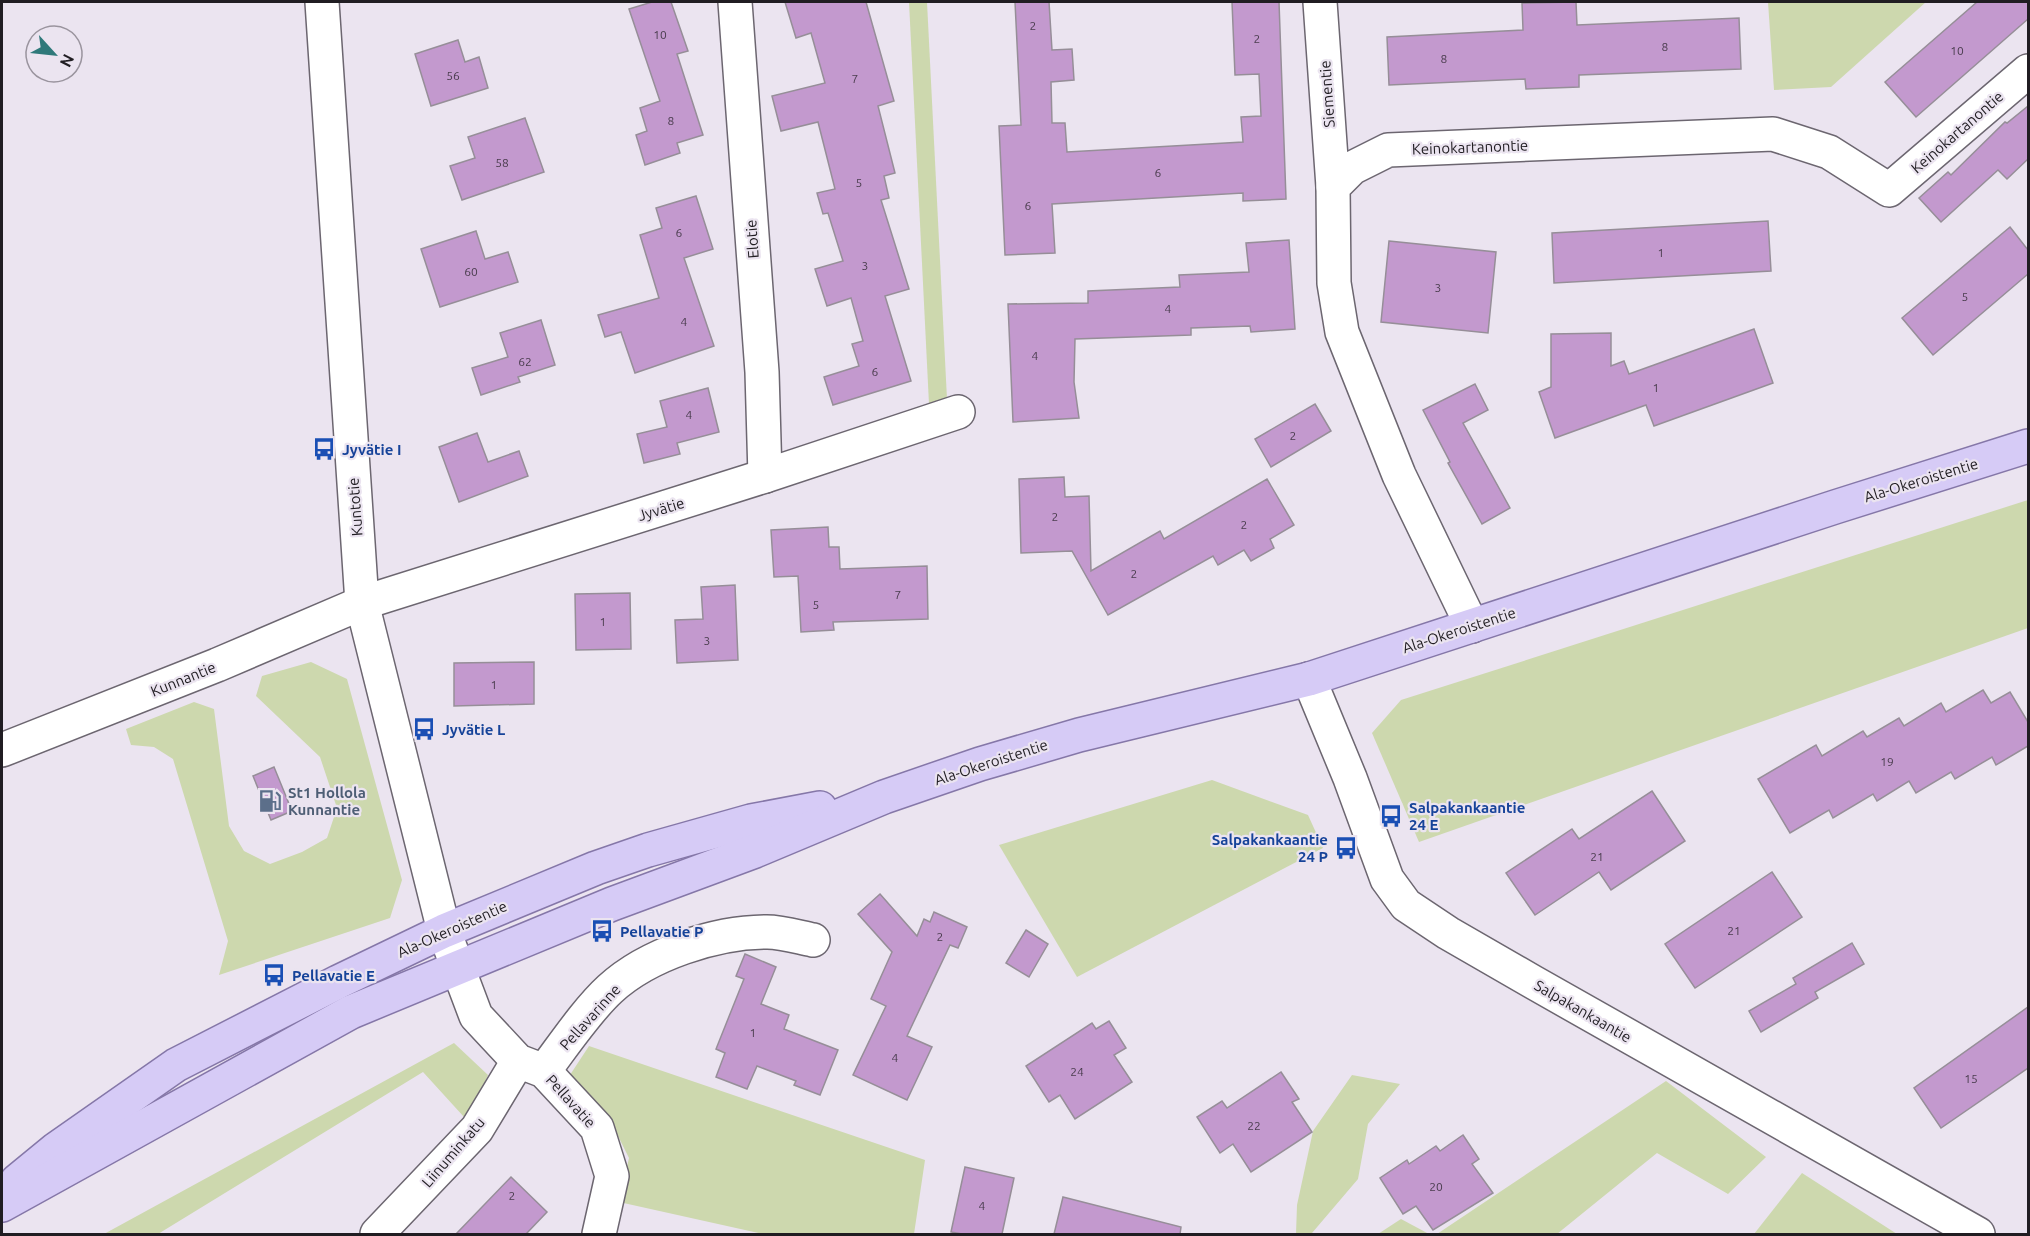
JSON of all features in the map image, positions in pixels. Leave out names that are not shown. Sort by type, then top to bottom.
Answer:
[{"type":"main road","name":"Ala-Okeroistentie","points":[[2,1205],[351,1012],[612,904],[755,850],[884,797],[980,764],[1079,735],[1309,679],[2028,446]]},
{"type":"main road","name":"Ala-Okeroistentie","points":[[2,1195],[56,1149],[176,1065],[444,931],[596,868],[648,850],[751,821],[884,797]]},
{"type":"street","name":"Kuntotie","points":[[322,2],[362,603],[444,931]]},
{"type":"street","name":"Elotie","points":[[735,2],[761,360],[765,476]]},
{"type":"street","name":"Siementie","points":[[1320,2],[1334,187]]},
{"type":"street","name":"Keinokartanontie","points":[[1334,187],[1352,168],[1388,150],[1773,134],[1829,152],[1889,190],[2028,71]]},
{"type":"street","points":[[1334,187],[1334,283],[1342,332],[1399,475],[1472,626]]},
{"type":"street","name":"Jyvätie","points":[[362,603],[765,476],[958,412]]},
{"type":"street","name":"Kunnantie","points":[[2,750],[217,665],[362,603]]},
{"type":"street","name":"Salpakankaantie","points":[[1309,679],[1350,778],[1387,879],[1406,905],[1448,933],[1514,971],[1978,1234]]},
{"type":"street","name":"Pellavatie","points":[[444,931],[476,1016],[597,1128],[612,1176],[598,1234]]},
{"type":"street","name":"Pellavarinne","points":[[531,1066],[572,1034],[611,988],[654,958],[722,935],[770,932],[813,940]]},
{"type":"street","name":"Liinuminkatu","points":[[377,1234],[477,1129],[531,1066]]},
{"type":"green space","points":[[909,2],[927,2],[947,399],[929,404]]},
{"type":"green space","points":[[1768,2],[1926,2],[1831,87],[1774,90]]},
{"type":"green space","points":[[2028,500],[2028,628],[1419,842],[1372,733],[1401,700]]},
{"type":"green space","points":[[311,662],[347,679],[402,880],[390,918],[219,975],[228,941],[173,759],[154,747],[131,745],[126,729],[194,702],[214,709],[229,826],[244,851],[270,864],[302,852],[327,838],[337,808],[320,757],[256,696],[262,676]]},
{"type":"green space","points":[[1212,780],[1308,815],[1323,848],[1077,977],[999,845]]},
{"type":"green space","points":[[454,1043],[488,1075],[477,1099],[464,1117],[423,1072],[158,1234],[104,1234]]},
{"type":"green space","points":[[589,1046],[925,1160],[914,1234],[763,1234],[619,1202],[629,1158],[613,1126],[568,1078]]},
{"type":"green space","points":[[1352,1075],[1400,1084],[1368,1124],[1358,1179],[1313,1234],[1296,1234],[1297,1205],[1313,1131]]},
{"type":"green space","points":[[1666,1081],[1766,1157],[1728,1194],[1657,1153],[1557,1234],[1437,1234]]},
{"type":"green space","points":[[1802,1173],[1897,1234],[1754,1234]]},
{"type":"green space","points":[[1401,1219],[1429,1234],[1378,1234]]},
{"type":"building","points":[[652,2],[671,2],[688,51],[677,54],[703,135],[677,143],[680,153],[645,165],[636,135],[647,131],[640,108],[660,101],[629,9]]},
{"type":"building","points":[[785,2],[866,2],[894,101],[878,106],[895,173],[884,176],[889,198],[881,200],[909,289],[885,296],[911,381],[833,405],[824,377],[859,366],[852,344],[863,341],[851,298],[827,306],[815,269],[843,261],[828,213],[823,214],[817,193],[835,189],[818,122],[781,131],[772,96],[825,83],[811,33],[796,38]]},
{"type":"building","points":[[1015,2],[1049,2],[1052,50],[1072,49],[1074,80],[1051,82],[1052,123],[1065,123],[1067,152],[1243,142],[1241,117],[1261,116],[1259,74],[1235,75],[1232,2],[1279,2],[1286,199],[1243,201],[1243,193],[1052,204],[1055,253],[1005,255],[999,126],[1021,125]]},
{"type":"building","points":[[1576,2],[1577,25],[1739,18],[1741,69],[1579,75],[1579,87],[1526,89],[1525,79],[1389,85],[1387,37],[1523,30],[1522,3]]},
{"type":"building","points":[[1977,2],[2028,2],[2028,19],[1916,117],[1885,82]]},
{"type":"building","points":[[458,40],[465,62],[479,57],[488,88],[431,106],[415,54]]},
{"type":"building","points":[[2028,106],[2028,159],[2007,179],[1998,170],[1941,222],[1919,198],[1948,172],[1951,175],[2005,122],[2007,123]]},
{"type":"building","points":[[525,118],[544,172],[462,200],[450,166],[475,158],[468,137]]},
{"type":"building","points":[[696,196],[713,249],[684,258],[714,346],[635,373],[621,332],[605,337],[598,315],[659,298],[640,235],[662,228],[656,208]]},
{"type":"building","points":[[1768,221],[1771,271],[1554,283],[1552,233]]},
{"type":"building","points":[[2010,227],[2028,250],[2028,274],[1933,355],[1902,318]]},
{"type":"building","points":[[476,231],[485,259],[508,252],[518,282],[440,307],[421,249]]},
{"type":"building","points":[[1289,240],[1295,329],[1251,332],[1250,326],[1191,328],[1191,335],[1075,339],[1074,382],[1079,418],[1013,422],[1008,304],[1088,303],[1088,291],[1180,287],[1179,275],[1249,272],[1246,243]]},
{"type":"building","points":[[1389,241],[1496,252],[1488,333],[1381,322]]},
{"type":"building","points":[[541,320],[555,365],[518,377],[520,382],[481,395],[472,368],[508,357],[500,333]]},
{"type":"building","points":[[1754,329],[1773,383],[1654,426],[1646,405],[1555,438],[1539,392],[1551,387],[1551,334],[1611,333],[1611,366],[1624,361],[1629,374]]},
{"type":"building","points":[[1475,384],[1488,410],[1463,423],[1510,508],[1482,524],[1448,463],[1450,462],[1423,410]]},
{"type":"building","points":[[708,388],[719,432],[677,443],[680,454],[644,463],[637,434],[667,427],[660,401]]},
{"type":"building","points":[[1315,404],[1331,431],[1271,467],[1255,439]]},
{"type":"building","points":[[477,433],[488,462],[519,451],[528,476],[459,502],[439,447]]},
{"type":"building","points":[[1064,477],[1065,497],[1089,496],[1091,571],[1160,531],[1164,539],[1267,479],[1294,525],[1270,539],[1274,548],[1251,561],[1244,550],[1218,565],[1213,556],[1108,615],[1072,551],[1021,553],[1019,479]]},
{"type":"building","points":[[828,527],[829,547],[839,547],[840,569],[927,566],[928,619],[833,622],[834,630],[801,632],[798,576],[774,577],[771,530]]},
{"type":"building","points":[[735,585],[738,660],[677,663],[675,620],[703,619],[701,587]]},
{"type":"building","points":[[630,593],[631,649],[576,650],[575,594]]},
{"type":"building","points":[[534,662],[534,704],[454,706],[454,663]]},
{"type":"building","points":[[1983,690],[1991,703],[2010,692],[2028,722],[2028,746],[1996,765],[1992,757],[1955,779],[1951,772],[1916,793],[1909,781],[1877,801],[1873,794],[1833,818],[1829,810],[1790,833],[1758,779],[1816,745],[1822,756],[1863,731],[1867,737],[1899,718],[1904,726],[1941,703],[1946,712]]},
{"type":"building","points":[[274,767],[292,811],[271,820],[253,776]]},
{"type":"building","points":[[1652,791],[1685,841],[1611,890],[1599,872],[1535,915],[1506,873],[1572,829],[1579,839]]},
{"type":"building","points":[[1772,872],[1802,917],[1695,988],[1665,944]]},
{"type":"building","points":[[880,894],[917,936],[924,919],[930,922],[934,912],[967,927],[958,948],[950,945],[907,1036],[932,1047],[907,1100],[853,1075],[886,1006],[871,999],[892,952],[858,914]]},
{"type":"building","points":[[1026,930],[1048,944],[1029,977],[1006,963]]},
{"type":"building","points":[[1852,943],[1864,964],[1815,992],[1818,998],[1761,1032],[1749,1011],[1796,984],[1793,978]]},
{"type":"building","points":[[745,954],[776,967],[761,1004],[789,1015],[784,1029],[838,1050],[820,1095],[794,1085],[796,1081],[757,1066],[747,1089],[716,1077],[725,1053],[716,1049],[744,979],[736,976]]},
{"type":"building","points":[[2028,1007],[2028,1068],[1941,1128],[1914,1088]]},
{"type":"building","points":[[1109,1021],[1126,1048],[1114,1055],[1132,1082],[1075,1119],[1060,1095],[1049,1102],[1026,1066],[1092,1023],[1096,1029]]},
{"type":"building","points":[[1281,1072],[1299,1099],[1292,1102],[1312,1132],[1251,1172],[1233,1144],[1220,1153],[1197,1117],[1222,1101],[1227,1108]]},
{"type":"building","points":[[1463,1135],[1479,1159],[1472,1164],[1493,1193],[1433,1230],[1416,1206],[1403,1214],[1380,1178],[1407,1160],[1409,1164],[1436,1146],[1440,1151]]},
{"type":"building","points":[[965,1167],[1014,1178],[1002,1234],[951,1232]]},
{"type":"building","points":[[511,1177],[547,1212],[526,1234],[456,1234]]},
{"type":"building","points":[[1063,1197],[1181,1227],[1180,1234],[1054,1234]]},
{"type":"place","name":"Jyvätie I","points":[[324,449]]},
{"type":"place","name":"Jyvätie L","points":[[424,729]]},
{"type":"place","name":"St1 Hollola Kunnantie","points":[[270,801]]},
{"type":"place","name":"Salpakankaantie 24 E","points":[[1391,816]]},
{"type":"place","name":"Salpakankaantie 24 P","points":[[1346,848]]},
{"type":"place","name":"Pellavatie P","points":[[602,931]]},
{"type":"place","name":"Pellavatie E","points":[[274,975]]}]
